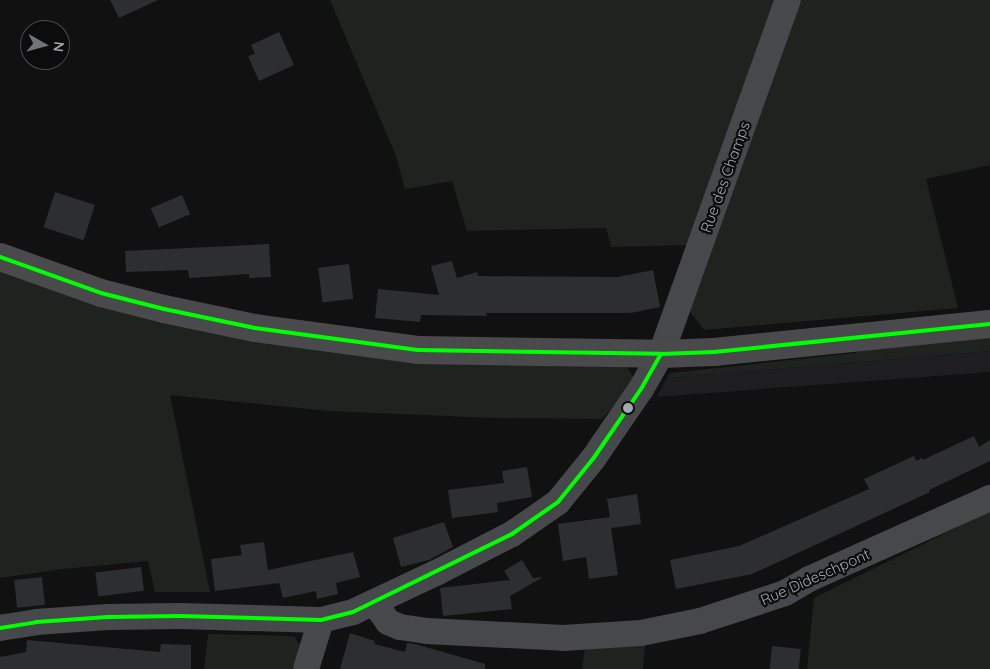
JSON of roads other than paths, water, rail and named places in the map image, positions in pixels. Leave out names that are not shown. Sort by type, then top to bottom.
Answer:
[{"type":"main road","points":[[0,257],[101,294],[164,309],[281,332],[418,350],[660,354],[772,346],[990,324]]},
{"type":"street","name":"Rue des Champs","points":[[0,628],[36,622],[108,617],[180,616],[321,620],[354,612],[380,601],[512,534],[558,502],[593,459],[641,389],[660,354],[788,0]]},
{"type":"street","name":"Rue Dideschpont","points":[[380,601],[381,612],[388,622],[400,627],[427,631],[562,638],[641,633],[700,622],[785,594],[810,580],[990,498]]},
{"type":"street","points":[[306,669],[321,620]]}]
